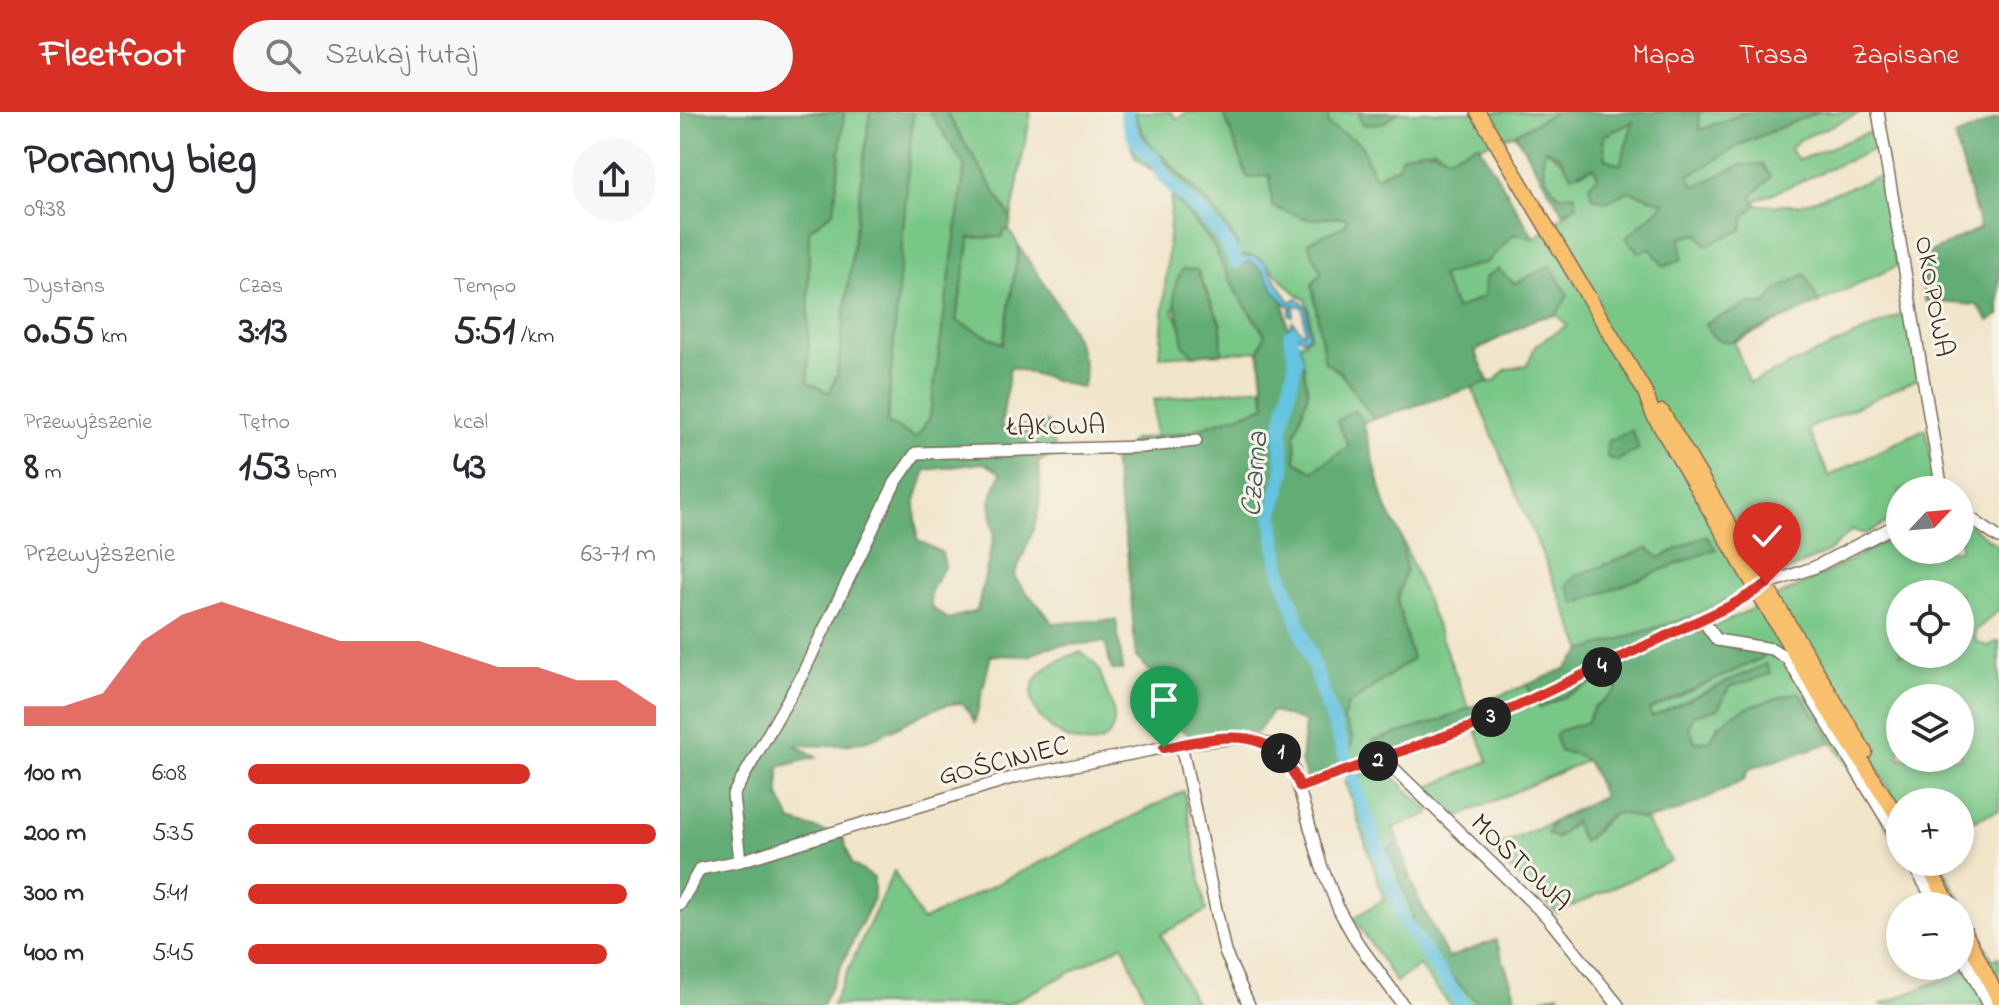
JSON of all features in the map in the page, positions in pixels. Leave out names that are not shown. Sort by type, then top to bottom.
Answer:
[{"type":"main road","points":[[1478,112],[1645,392],[1687,451],[1856,754],[1886,796]]},
{"type":"main road","points":[[1974,951],[1999,1000]]},
{"type":"street","name":"OKOPOWA","points":[[1878,112],[1940,476]]},
{"type":"street","name":"ŁĄKOWA","points":[[740,861],[733,795],[802,675],[895,483],[916,453],[1142,447],[1196,441]]},
{"type":"street","points":[[1974,521],[1999,538]]},
{"type":"street","points":[[1300,787],[1476,725],[1764,591],[1886,530]]},
{"type":"street","points":[[1702,619],[1717,640],[1772,649],[1787,658],[1886,818]]},
{"type":"street","name":"GOŚCINIEC","points":[[680,904],[700,869],[740,861],[1015,777],[1181,744],[1236,738],[1263,741],[1287,759],[1300,787],[1321,865],[1339,910],[1357,942],[1403,1005]]},
{"type":"street","points":[[1181,744],[1225,952],[1249,1005]]},
{"type":"street","name":"MOSTOWA","points":[[1384,759],[1548,918],[1618,1005]]},
{"type":"street","points":[[1974,978],[1988,1005]]},
{"type":"green space","points":[[680,112],[844,112],[834,211],[809,230],[808,382],[829,393],[837,375],[870,112],[913,112],[887,423],[916,438],[930,417],[965,166],[930,112],[946,112],[1011,218],[1009,230],[1004,230],[1002,237],[970,238],[956,321],[1003,344],[1019,246],[1064,315],[1082,355],[1085,373],[1082,388],[1010,367],[1001,428],[1048,422],[1057,454],[1038,462],[1039,509],[1014,576],[1052,623],[1116,620],[1123,670],[1112,670],[1105,642],[1047,647],[1029,656],[991,655],[975,722],[963,703],[952,704],[857,743],[795,745],[817,757],[779,767],[779,796],[791,821],[843,837],[852,864],[874,878],[874,898],[822,1005],[680,1005]],"holes":[[[984,463],[1001,473],[990,501],[994,536],[977,611],[948,619],[931,607],[930,593],[945,565],[942,553],[917,539],[915,503],[926,470]]]},
{"type":"green space","points":[[844,112],[870,112],[837,375],[829,393],[808,382],[809,230],[834,211]]},
{"type":"green space","points":[[913,112],[930,112],[965,166],[930,417],[916,438],[887,423]]},
{"type":"green space","points":[[946,112],[1031,112],[1011,218]]},
{"type":"green space","points":[[1121,112],[1134,112],[1147,140],[1219,216],[1237,244],[1231,246],[1231,257],[1236,266],[1250,261],[1258,264],[1284,303],[1288,330],[1300,344],[1308,393],[1295,434],[1296,461],[1313,471],[1349,446],[1337,421],[1354,410],[1363,422],[1386,508],[1401,536],[1406,569],[1397,600],[1412,659],[1348,705],[1343,719],[1353,738],[1346,768],[1307,780],[1301,761],[1305,722],[1272,711],[1258,732],[1199,742],[1174,724],[1151,672],[1136,657],[1127,549],[1113,461],[1133,440],[1188,432],[1266,406],[1259,351],[1265,334],[1236,292],[1212,243],[1154,172],[1135,158]]},
{"type":"green space","points":[[1134,112],[1171,112],[1177,119],[1187,112],[1223,112],[1248,178],[1270,175],[1308,219],[1346,217],[1346,225],[1321,273],[1325,362],[1340,372],[1374,419],[1363,422],[1354,411],[1338,421],[1350,445],[1325,466],[1312,471],[1296,461],[1295,435],[1308,393],[1300,344],[1310,337],[1309,309],[1305,299],[1266,264],[1248,255],[1237,255],[1237,243],[1213,208],[1164,157],[1147,146]]},
{"type":"green space","points":[[1223,112],[1328,112],[1328,125],[1360,143],[1375,178],[1398,166],[1402,156],[1420,150],[1431,150],[1448,157],[1478,144],[1534,238],[1514,234],[1487,262],[1441,276],[1456,310],[1484,296],[1485,278],[1498,269],[1515,284],[1550,265],[1568,295],[1556,315],[1537,318],[1475,351],[1489,382],[1374,419],[1340,372],[1325,362],[1312,284],[1321,273],[1308,242],[1346,225],[1346,217],[1308,219],[1272,207],[1270,175],[1248,178]]},
{"type":"green space","points":[[1328,112],[1556,114],[1515,134],[1448,157],[1434,148],[1374,178],[1360,143],[1328,125]]},
{"type":"green space","points":[[1360,112],[1399,112],[1383,123],[1364,125],[1359,118]]},
{"type":"green space","points":[[1555,112],[1702,112],[1698,114],[1700,130],[1747,112],[1817,112],[1742,144],[1689,176],[1695,187],[1740,165],[1763,164],[1771,177],[1751,197],[1756,205],[1745,216],[1742,230],[1706,245],[1698,234],[1681,238],[1682,259],[1664,267],[1650,248],[1639,253],[1626,238],[1665,203],[1629,191],[1606,202],[1592,197],[1589,185],[1598,176],[1594,167],[1571,175],[1560,156],[1545,149],[1543,169],[1550,185],[1559,196],[1574,194],[1577,205],[1563,213],[1515,134]],"holes":[[[1633,122],[1620,165],[1606,159],[1603,136]]]},
{"type":"green space","points":[[1655,112],[1747,112],[1729,120],[1742,144],[1817,112],[1862,112],[1799,140],[1790,150],[1799,160],[1872,131],[1875,149],[1755,201],[1757,205],[1800,205],[1881,176],[1897,266],[1734,342],[1750,383],[1907,312],[1920,378],[1808,429],[1829,476],[1926,428],[1934,476],[1886,476],[1886,523],[1866,534],[1852,530],[1828,552],[1690,617],[1583,651],[1472,387],[1495,381],[1505,370],[1527,365],[1536,345],[1567,325],[1556,315],[1537,318],[1474,351],[1423,237],[1506,207],[1528,237],[1534,238],[1577,205],[1560,195],[1545,176],[1545,149],[1581,173],[1594,167],[1598,176],[1620,165],[1605,159],[1603,136]]},
{"type":"green space","points":[[1999,118],[1999,315],[1989,321],[1977,305],[1925,301],[1918,258],[1980,228],[1955,137]]},
{"type":"green space","points":[[1172,195],[1212,243],[1236,292],[1265,335],[1259,351],[1222,353],[1221,325],[1197,270],[1173,310],[1183,332],[1183,344],[1193,355],[1160,357]]},
{"type":"green space","points":[[1004,230],[1009,230],[1019,246],[1003,344],[956,321],[970,238],[1001,237]]},
{"type":"green space","points":[[1183,269],[1197,270],[1221,325],[1222,353],[1193,355],[1183,344],[1174,298],[1177,279]]},
{"type":"green space","points":[[1805,274],[1819,303],[1733,341],[1719,340],[1705,323],[1750,304],[1766,304],[1776,291]]},
{"type":"green space","points":[[1262,387],[1266,407],[1188,432],[1155,437],[1154,400]]},
{"type":"green space","points":[[1632,430],[1639,449],[1617,461],[1607,457],[1607,442]]},
{"type":"green space","points":[[1974,528],[1999,547],[1999,610],[1975,631],[1976,642],[1988,646],[1999,641],[1999,810],[1974,820],[1974,788],[1888,788],[1845,711],[1886,806],[1886,826],[1833,742],[1718,724],[1711,741],[1695,742],[1689,727],[1693,715],[1718,709],[1729,687],[1770,674],[1766,664],[1652,717],[1648,710],[1762,658],[1764,654],[1718,644],[1703,632],[1819,577],[1886,541],[1886,564],[1974,564]]},
{"type":"green space","points":[[1706,535],[1716,549],[1575,604],[1567,584],[1576,576],[1648,548],[1659,558]]},
{"type":"green space","points":[[1401,536],[1469,708],[1375,757],[1346,768],[1343,719],[1348,705],[1412,659],[1397,600],[1406,569]]},
{"type":"green space","points":[[1690,617],[1698,633],[1703,632],[1718,644],[1765,653],[1762,658],[1649,710],[1652,717],[1766,664],[1771,674],[1729,687],[1718,709],[1693,715],[1689,727],[1695,742],[1711,740],[1726,720],[1748,707],[1799,692],[1833,742],[1749,769],[1744,780],[1663,816],[1646,819],[1619,813],[1608,816],[1583,842],[1574,822],[1557,838],[1547,834],[1554,821],[1603,796],[1585,760],[1571,753],[1560,752],[1555,737],[1559,731],[1587,722],[1594,707],[1618,690],[1611,675],[1540,708],[1527,685],[1565,669],[1583,651]]},
{"type":"green space","points":[[1081,652],[1098,668],[1113,710],[1111,732],[1099,742],[1081,743],[1061,735],[1044,721],[1033,704],[1033,685],[1048,667]]},
{"type":"green space","points":[[1611,675],[1619,691],[1594,707],[1587,722],[1575,727],[1578,752],[1588,760],[1459,816],[1425,789],[1488,761],[1476,730],[1500,718],[1493,698],[1527,685],[1540,708]]},
{"type":"green space","points":[[1493,698],[1498,710],[1446,734],[1375,757],[1373,741],[1441,720]]},
{"type":"green space","points":[[1383,767],[1431,813],[1393,828],[1399,843],[1389,850],[1414,917],[1410,918],[1436,961],[1481,1005],[1450,1005],[1419,966],[1396,982],[1354,918],[1384,899],[1345,781]]},
{"type":"green space","points":[[1184,791],[1206,911],[1161,934],[1196,1005],[1148,1005],[1123,945],[1007,1005],[832,1005],[894,871],[922,921]]},
{"type":"green space","points":[[1619,812],[1646,821],[1671,861],[1557,913],[1490,850],[1554,821],[1549,826],[1574,822],[1583,842]]},
{"type":"green space","points":[[1399,843],[1418,898],[1448,958],[1496,940],[1519,1005],[1481,1005],[1450,975],[1433,953],[1409,918],[1414,917],[1388,849]]},
{"type":"green space","points":[[1938,876],[1948,876],[1956,892],[1947,892]]},
{"type":"green space","points":[[1974,925],[1993,960],[1999,957],[1999,988],[1974,941]]},
{"type":"green space","points":[[1974,962],[1996,1005],[1880,1005],[1941,980],[1974,980]]},
{"type":"green space","points":[[1559,994],[1556,1005],[1519,1005]]},
{"type":"water","points":[[1231,246],[1237,258],[1254,256],[1264,261],[1290,302],[1297,298],[1307,307],[1309,335],[1303,339],[1295,334],[1292,351],[1287,332],[1293,321],[1302,333],[1305,331],[1303,307],[1294,305],[1293,316],[1289,315],[1291,307],[1279,297],[1257,265],[1250,261],[1235,266]]},
{"type":"waterway","name":"Czarna","points":[[1126,112],[1135,139],[1156,161],[1167,180],[1215,227],[1236,262]]},
{"type":"waterway","name":"Czarna","points":[[1290,335],[1296,361],[1281,430],[1284,471],[1272,515],[1279,567],[1404,922],[1463,1005]]},
{"type":"route","points":[[1164,748],[1236,738],[1258,740],[1276,748],[1287,759],[1300,787],[1476,725],[1730,606],[1767,584]]}]
